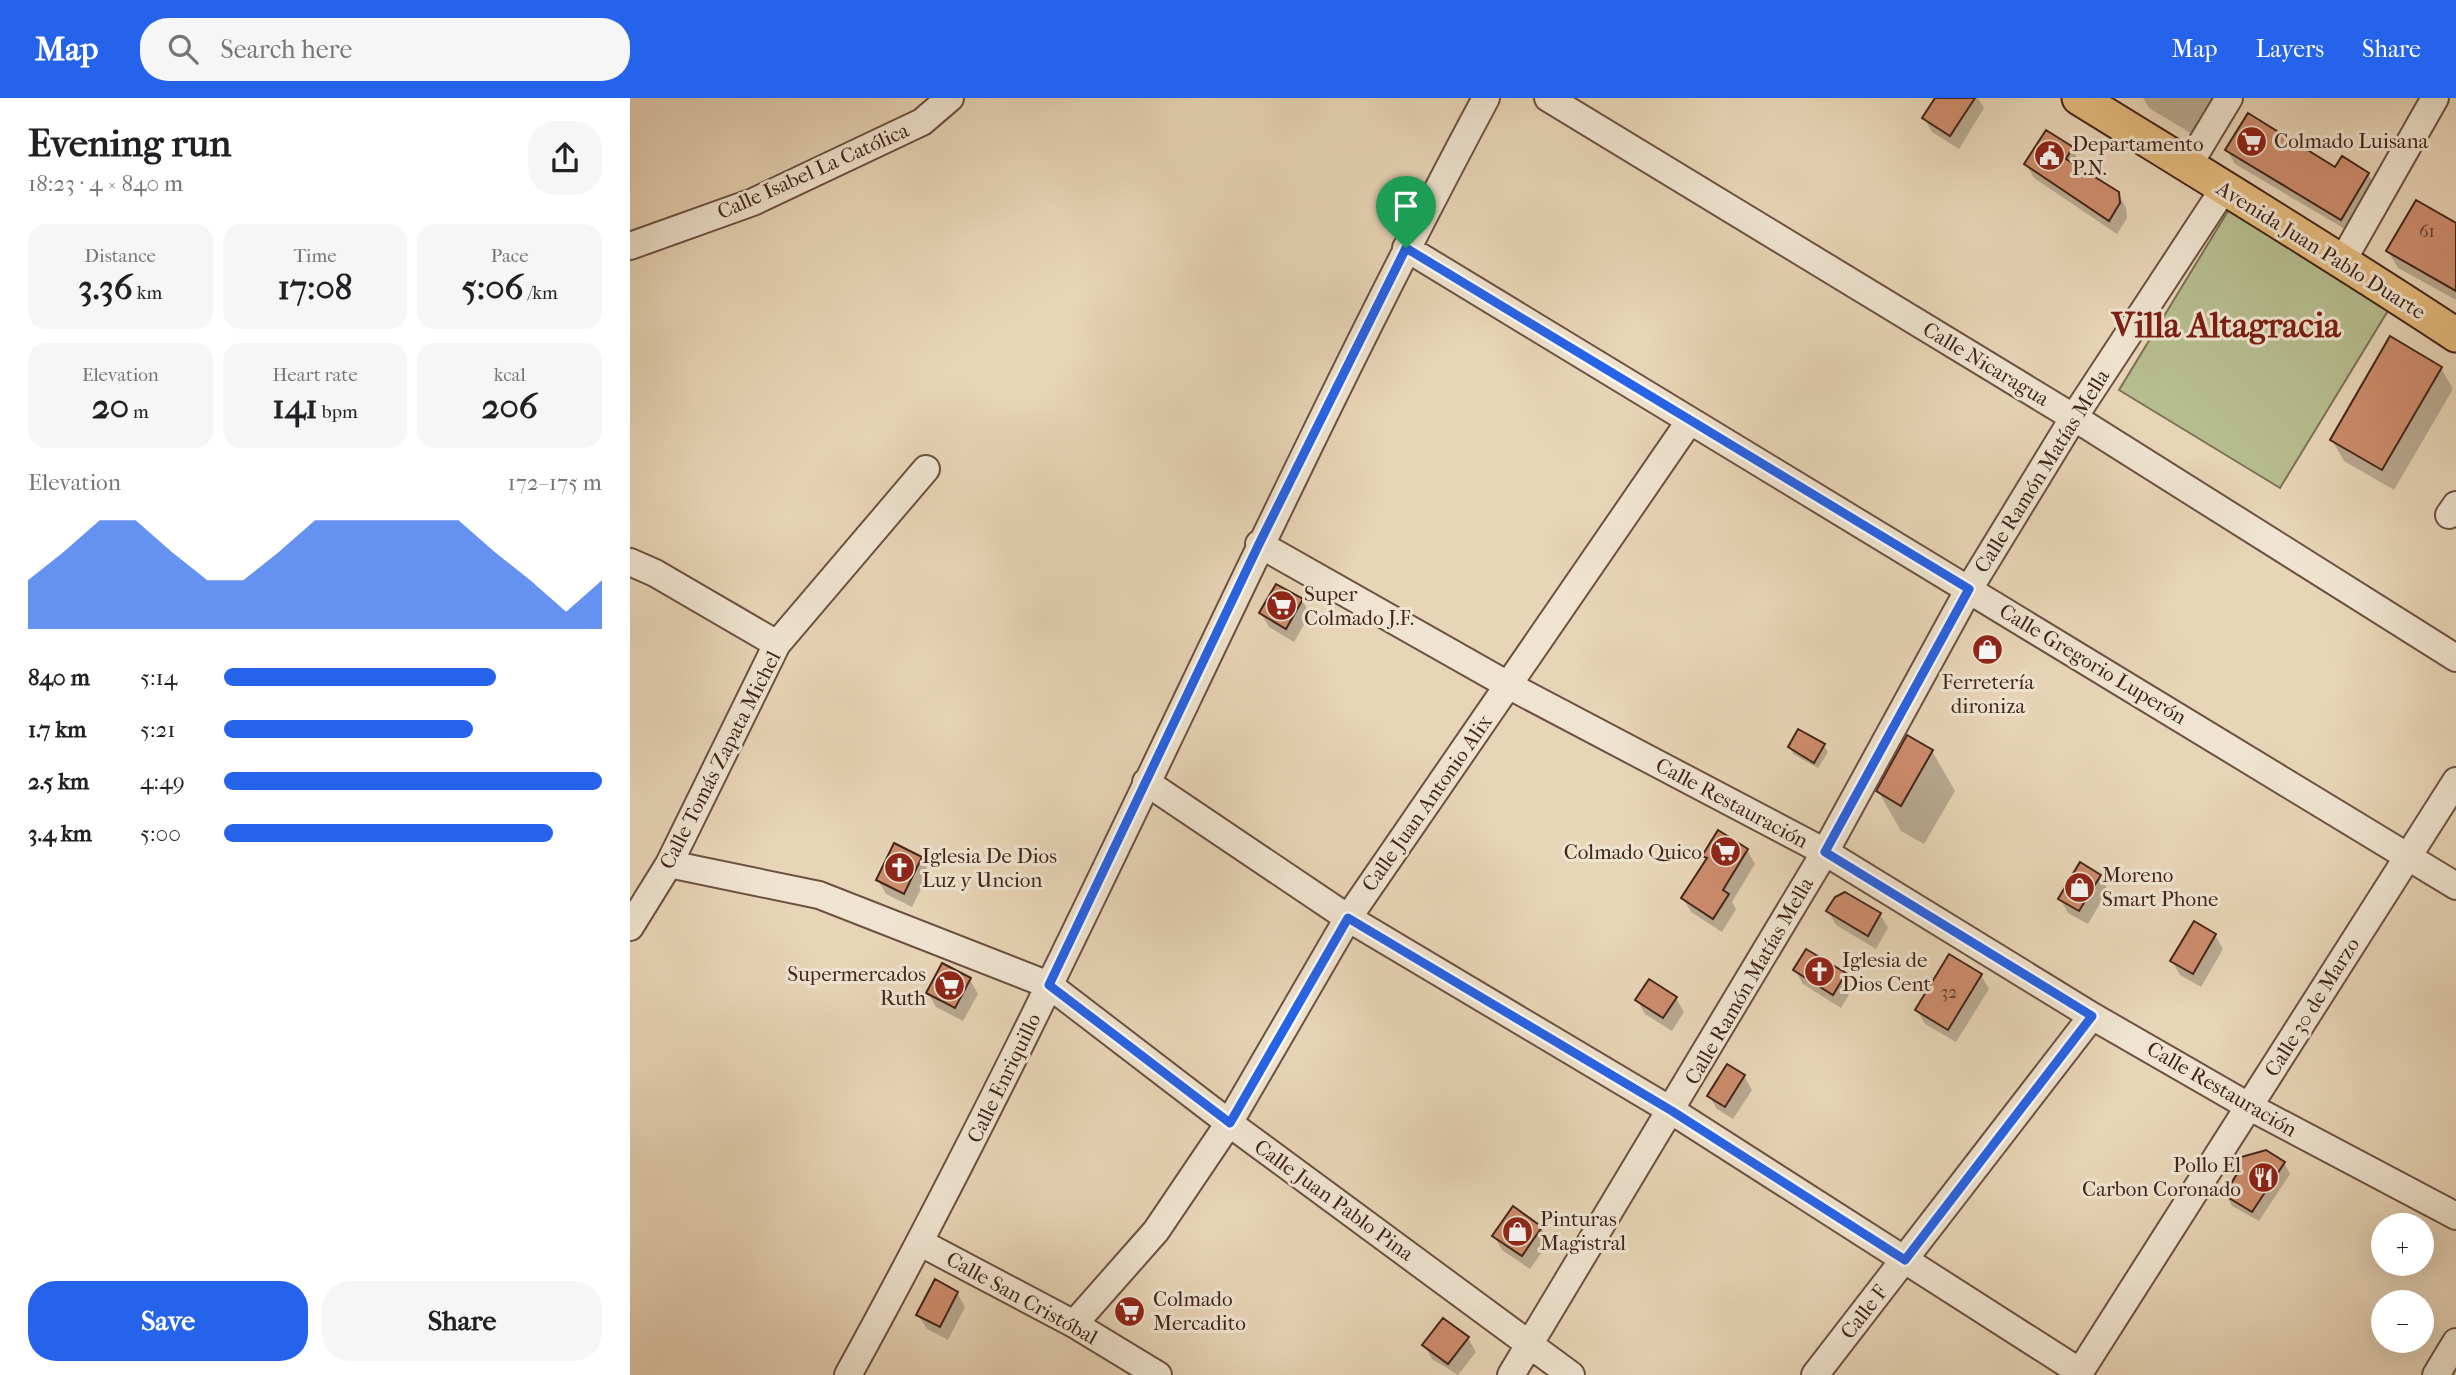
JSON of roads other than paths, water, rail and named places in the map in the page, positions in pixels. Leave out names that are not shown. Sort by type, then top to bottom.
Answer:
[{"type":"main road","name":"Avenida Juan Pablo Duarte","points":[[2079,98],[2223,190],[2343,260],[2456,335]]},
{"type":"street","name":"Calle Isabel La Católica","points":[[630,246],[766,197],[922,122],[950,98]]},
{"type":"street","name":"Calle Enriquillo","points":[[849,1375],[1010,1070],[1259,544],[1406,248],[1486,98]]},
{"type":"street","name":"Calle Nicaragua","points":[[1548,98],[2074,417],[2456,658]]},
{"type":"street","points":[[2188,166],[2229,98]]},
{"type":"street","points":[[2343,260],[2435,98]]},
{"type":"street","name":"Calle Ramón Matías Mella","points":[[1511,1375],[1672,1111],[1825,852],[1969,589],[2074,417],[2223,190]]},
{"type":"street","name":"Calle Gregorio Luperón","points":[[1406,248],[2456,886]]},
{"type":"street","name":"Calle Juan Antonio Alix","points":[[1074,1324],[1156,1231],[1230,1123],[1348,918],[1689,422]]},
{"type":"street","name":"Calle Tomás Zapata Michel","points":[[634,915],[670,864],[777,645],[926,469]]},
{"type":"street","name":"Calle Restauración","points":[[1259,544],[1508,685],[1825,852],[2092,1016],[2250,1107],[2456,1216]]},
{"type":"street","points":[[630,562],[655,573],[777,645]]},
{"type":"street","name":"Calle 30 de Marzo","points":[[2079,1373],[2456,781]]},
{"type":"street","points":[[1146,782],[1348,918],[1672,1111],[2079,1373]]},
{"type":"street","name":"Calle Juan Pablo Pina","points":[[670,864],[819,895],[1049,985],[1230,1123],[1571,1375]]},
{"type":"street","name":"Calle F","points":[[1815,1375],[2092,1016]]},
{"type":"street","name":"Calle San Cristóbal","points":[[921,1243],[1074,1324],[1158,1375]]},
{"type":"street","points":[[2436,1375],[2456,1342]]},
{"type":"place","name":"Colmado Luisana","points":[[2251,141]]},
{"type":"place","name":"Departamento P.N.","points":[[2049,156]]},
{"type":"place","name":"Super Colmado J.F.","points":[[1281,606]]},
{"type":"place","name":"Ferretería dironiza","points":[[1988,650]]},
{"type":"place","name":"Colmado Quico","points":[[1725,852]]},
{"type":"place","name":"Iglesia De Dios Luz y Uncion","points":[[899,868]]},
{"type":"place","name":"Moreno Smart Phone","points":[[2079,887]]},
{"type":"place","name":"Iglesia de Dios Cent","points":[[1819,972]]},
{"type":"place","name":"Supermercados Ruth","points":[[949,986]]},
{"type":"place","name":"Pollo El Carbon Coronado","points":[[2264,1177]]},
{"type":"place","name":"Pinturas Magistral","points":[[1517,1231]]},
{"type":"place","name":"Colmado Mercadito","points":[[1130,1311]]},
{"type":"district","name":"Villa Altagracia","points":[[2226,325]]}]
